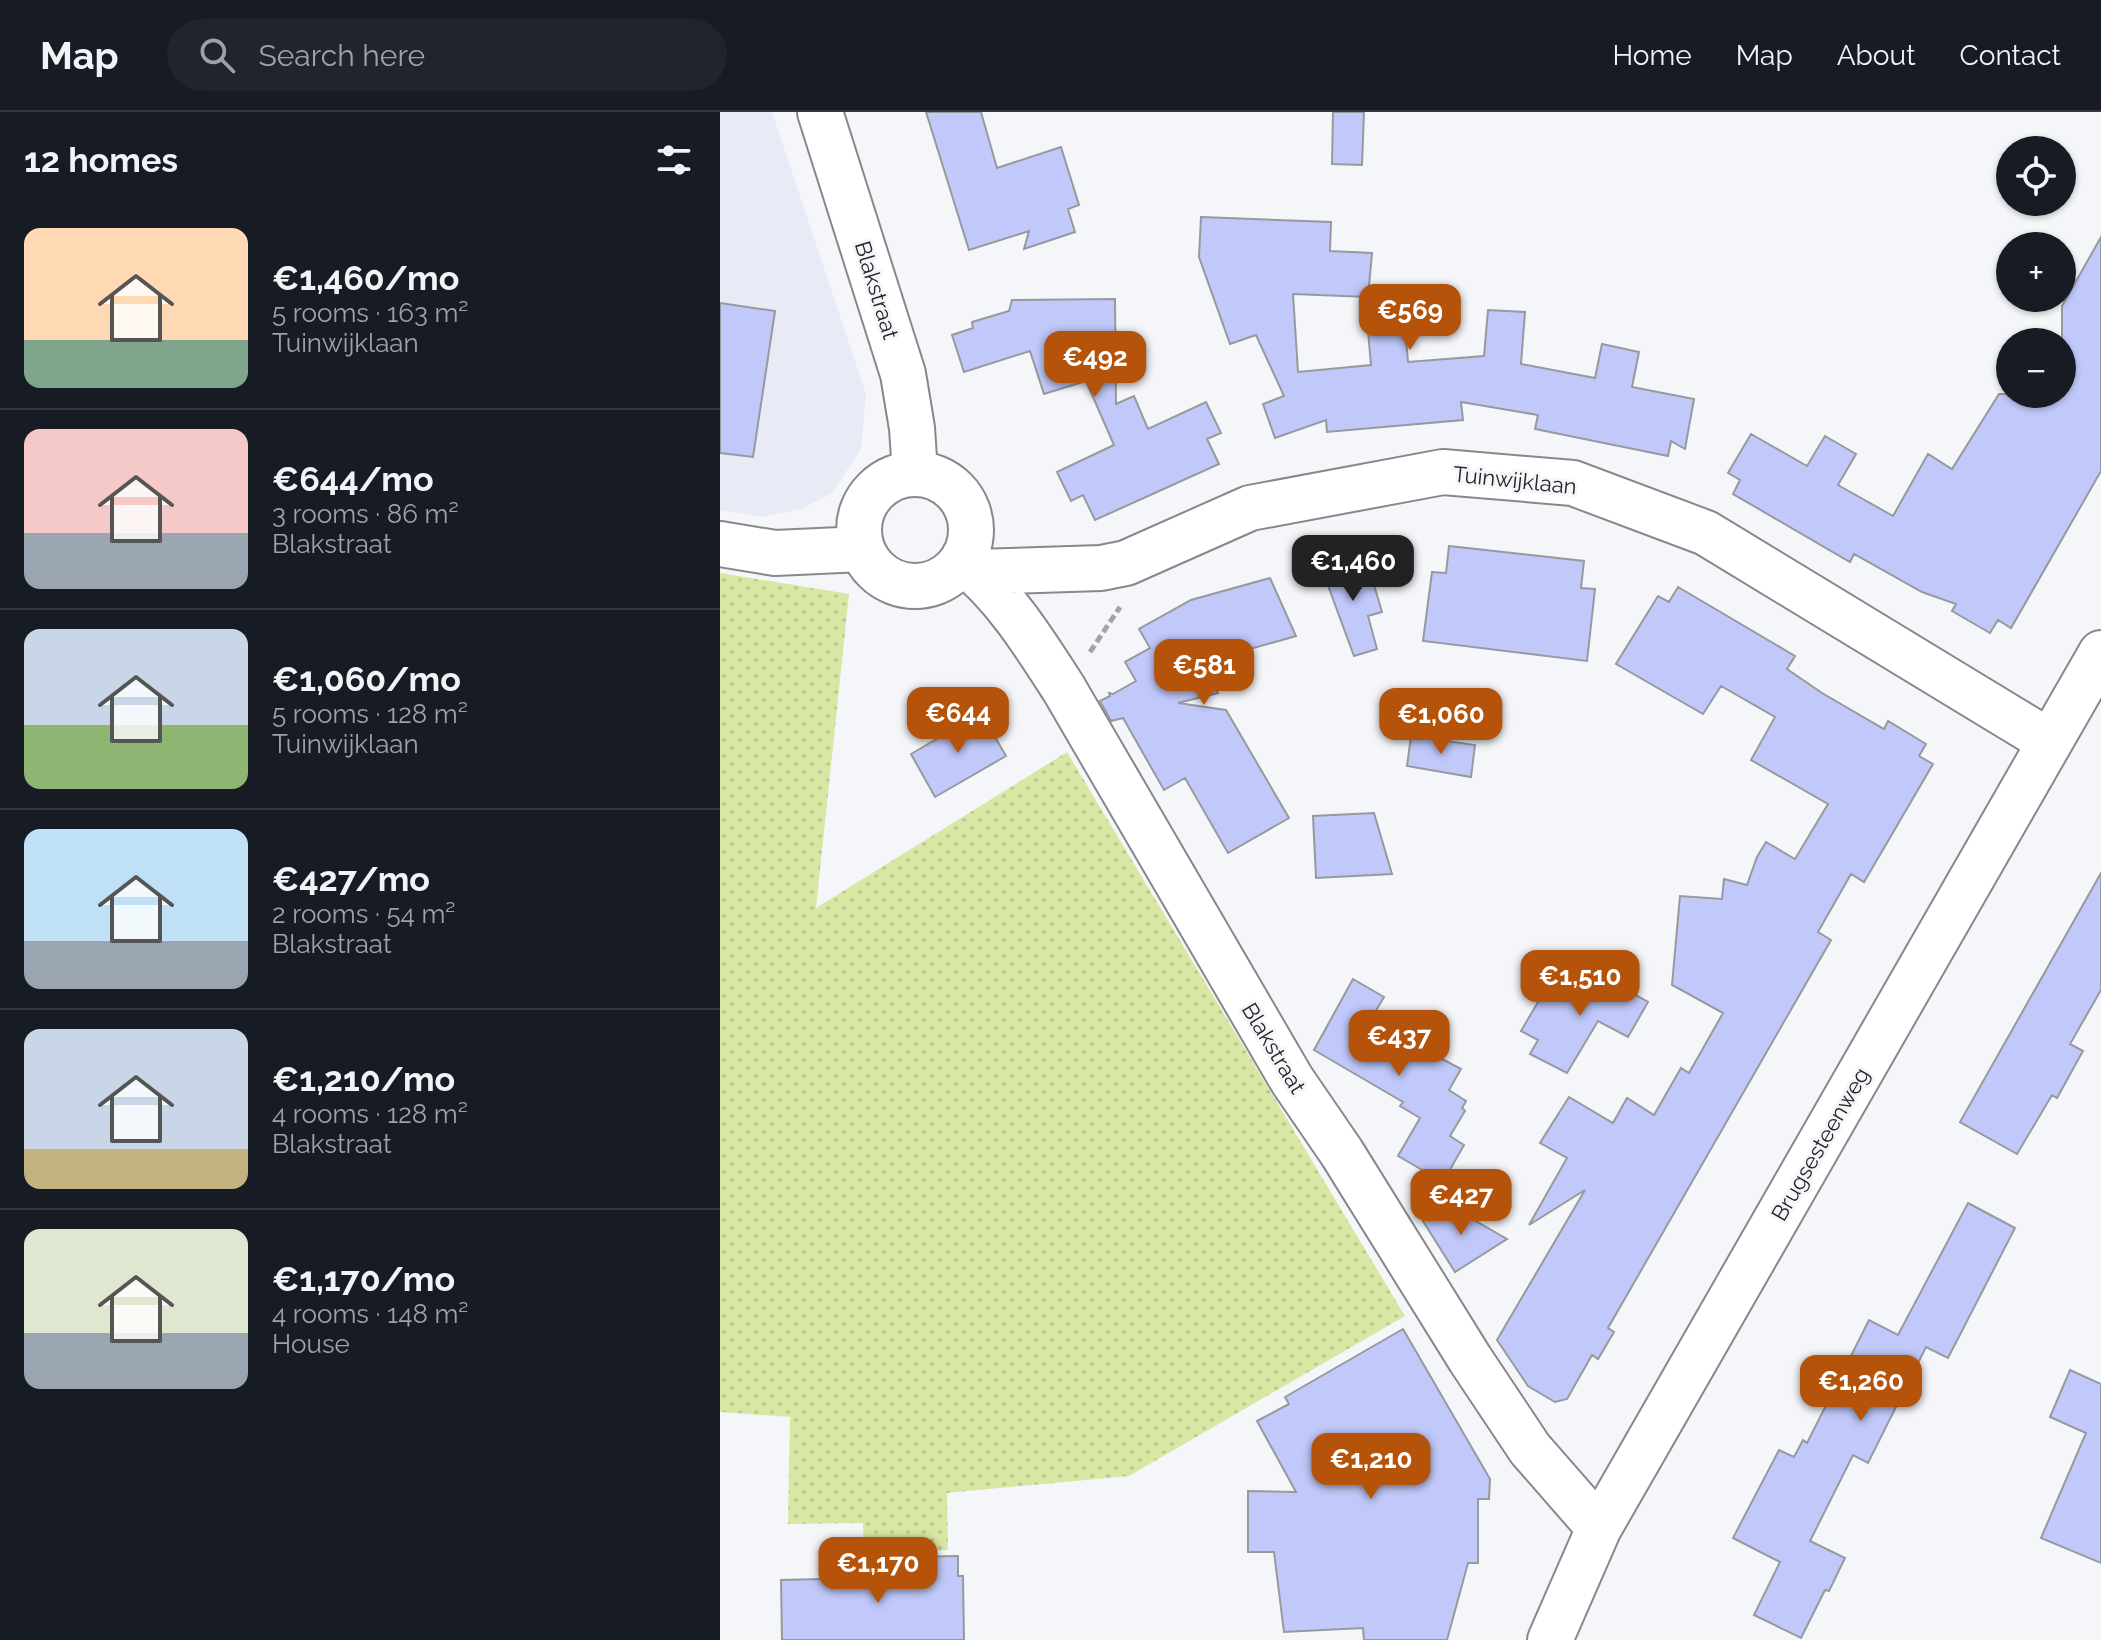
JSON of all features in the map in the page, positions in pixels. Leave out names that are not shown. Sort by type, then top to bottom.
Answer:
[{"type":"street","name":"Blakstraat","points":[[820,112],[903,374],[912,428],[915,473]]},
{"type":"street","name":"Tuinwijklaan","points":[[969,567],[1101,568],[1126,563],[1250,508],[1443,472],[1573,483],[1706,533],[2050,742]]},
{"type":"street","points":[[915,473],[935,477],[952,487],[964,502],[971,524],[969,567],[928,585],[908,586],[889,580],[874,569],[862,549],[859,530],[862,511],[875,491],[890,479],[915,473]]},
{"type":"street","points":[[720,544],[775,553],[862,549]]},
{"type":"street","name":"Blakstraat","points":[[969,567],[1030,636],[1064,689],[1292,1080],[1342,1153],[1470,1359],[1530,1449],[1599,1528]]},
{"type":"street","name":"Brugsesteenweg","points":[[1550,1640],[1599,1528],[2101,653]]},
{"type":"path","points":[[1064,689],[1134,586],[1146,554]]},
{"type":"shaded area","points":[[720,112],[772,112],[866,394],[861,449],[832,493],[801,509],[763,517],[720,510]]},
{"type":"green space","points":[[720,573],[849,594],[816,908],[1067,752],[1405,1316],[1129,1476],[947,1493],[948,1550],[864,1553],[863,1523],[788,1524],[790,1417],[720,1412]]},
{"type":"building","points":[[926,112],[981,112],[997,168],[1061,147],[1079,205],[1068,209],[1075,232],[1024,249],[1029,231],[969,250]]},
{"type":"building","points":[[1333,112],[1364,112],[1362,165],[1332,164]]},
{"type":"building","points":[[1201,217],[1331,222],[1330,251],[1372,253],[1368,297],[1293,294],[1298,372],[1371,365],[1368,331],[1405,327],[1408,362],[1484,356],[1488,310],[1525,312],[1521,364],[1595,378],[1602,344],[1639,352],[1632,387],[1694,399],[1685,449],[1671,441],[1668,456],[1535,429],[1538,415],[1461,402],[1463,420],[1327,432],[1326,420],[1275,438],[1263,404],[1284,396],[1256,335],[1230,344],[1199,257]]},
{"type":"building","points":[[2101,237],[2101,471],[2011,628],[1998,620],[1990,633],[1952,611],[1956,604],[1922,592],[1854,554],[1850,562],[1733,494],[1740,480],[1728,473],[1751,434],[1807,466],[1825,436],[1856,454],[1838,485],[1893,516],[1928,454],[1952,469],[1996,399],[1996,408],[2076,408],[2076,328],[2062,328],[2062,312],[2076,312],[2076,281]]},
{"type":"building","points":[[1115,299],[1116,404],[1134,396],[1148,429],[1206,402],[1221,433],[1207,439],[1219,464],[1095,520],[1083,495],[1071,501],[1057,472],[1114,445],[1086,381],[1044,394],[1030,351],[964,372],[952,335],[973,328],[972,322],[1009,311],[1012,300]]},
{"type":"building","points":[[720,303],[775,311],[753,457],[720,453]]},
{"type":"building","points":[[1449,546],[1584,561],[1581,588],[1595,589],[1587,661],[1423,641],[1432,572],[1446,573]]},
{"type":"building","points":[[1351,555],[1358,582],[1372,578],[1382,612],[1368,616],[1377,649],[1354,656],[1320,564]]},
{"type":"building","points":[[1270,578],[1296,636],[1201,663],[1218,693],[1178,703],[1226,710],[1289,818],[1228,853],[1185,778],[1164,790],[1123,718],[1111,721],[1100,701],[1110,696],[1109,693],[1113,694],[1136,681],[1125,662],[1150,648],[1139,629],[1191,600]]},
{"type":"building","points":[[1678,587],[1795,656],[1787,669],[1822,693],[1884,729],[1888,721],[1926,744],[1919,756],[1933,764],[1864,882],[1851,874],[1818,932],[1831,940],[1608,1328],[1614,1332],[1598,1359],[1592,1355],[1567,1399],[1555,1402],[1528,1386],[1497,1340],[1585,1190],[1529,1225],[1567,1158],[1540,1143],[1569,1097],[1613,1123],[1627,1098],[1654,1115],[1681,1068],[1689,1073],[1723,1013],[1672,985],[1680,896],[1722,899],[1724,879],[1747,885],[1766,842],[1795,859],[1828,804],[1751,760],[1775,717],[1721,686],[1703,714],[1616,664],[1658,596],[1669,602]]},
{"type":"building","points":[[981,713],[1006,756],[935,797],[911,754]]},
{"type":"building","points":[[1411,736],[1475,745],[1471,777],[1407,766]]},
{"type":"building","points":[[1374,813],[1392,874],[1316,878],[1313,816]]},
{"type":"building","points":[[2101,873],[2101,990],[2070,1044],[2083,1051],[2057,1098],[2052,1095],[2017,1154],[1960,1122]]},
{"type":"building","points":[[1593,971],[1648,1002],[1628,1037],[1598,1021],[1567,1073],[1530,1054],[1538,1040],[1521,1031],[1545,990],[1557,997],[1569,976],[1584,986]]},
{"type":"building","points":[[1353,979],[1384,997],[1370,1021],[1461,1069],[1449,1090],[1466,1101],[1462,1108],[1465,1111],[1450,1136],[1464,1145],[1443,1182],[1398,1156],[1420,1118],[1400,1106],[1403,1102],[1314,1050]]},
{"type":"building","points":[[1968,1203],[2015,1228],[1948,1358],[1926,1347],[1868,1463],[1853,1455],[1810,1541],[1845,1558],[1801,1638],[1754,1615],[1780,1562],[1733,1538],[1779,1450],[1794,1457],[1803,1440],[1807,1443],[1869,1320],[1898,1335]]},
{"type":"building","points":[[1448,1205],[1507,1239],[1455,1272],[1423,1221]]},
{"type":"building","points":[[1403,1329],[1490,1479],[1489,1499],[1478,1499],[1478,1563],[1468,1563],[1447,1640],[1364,1640],[1363,1628],[1284,1632],[1274,1552],[1248,1552],[1248,1491],[1296,1492],[1257,1421],[1289,1404],[1285,1397]]},
{"type":"building","points":[[2070,1370],[2101,1384],[2101,1563],[2041,1538],[2086,1433],[2050,1417]]},
{"type":"building","points":[[958,1556],[958,1576],[963,1576],[964,1640],[782,1640],[781,1580],[908,1577],[907,1557]]}]
